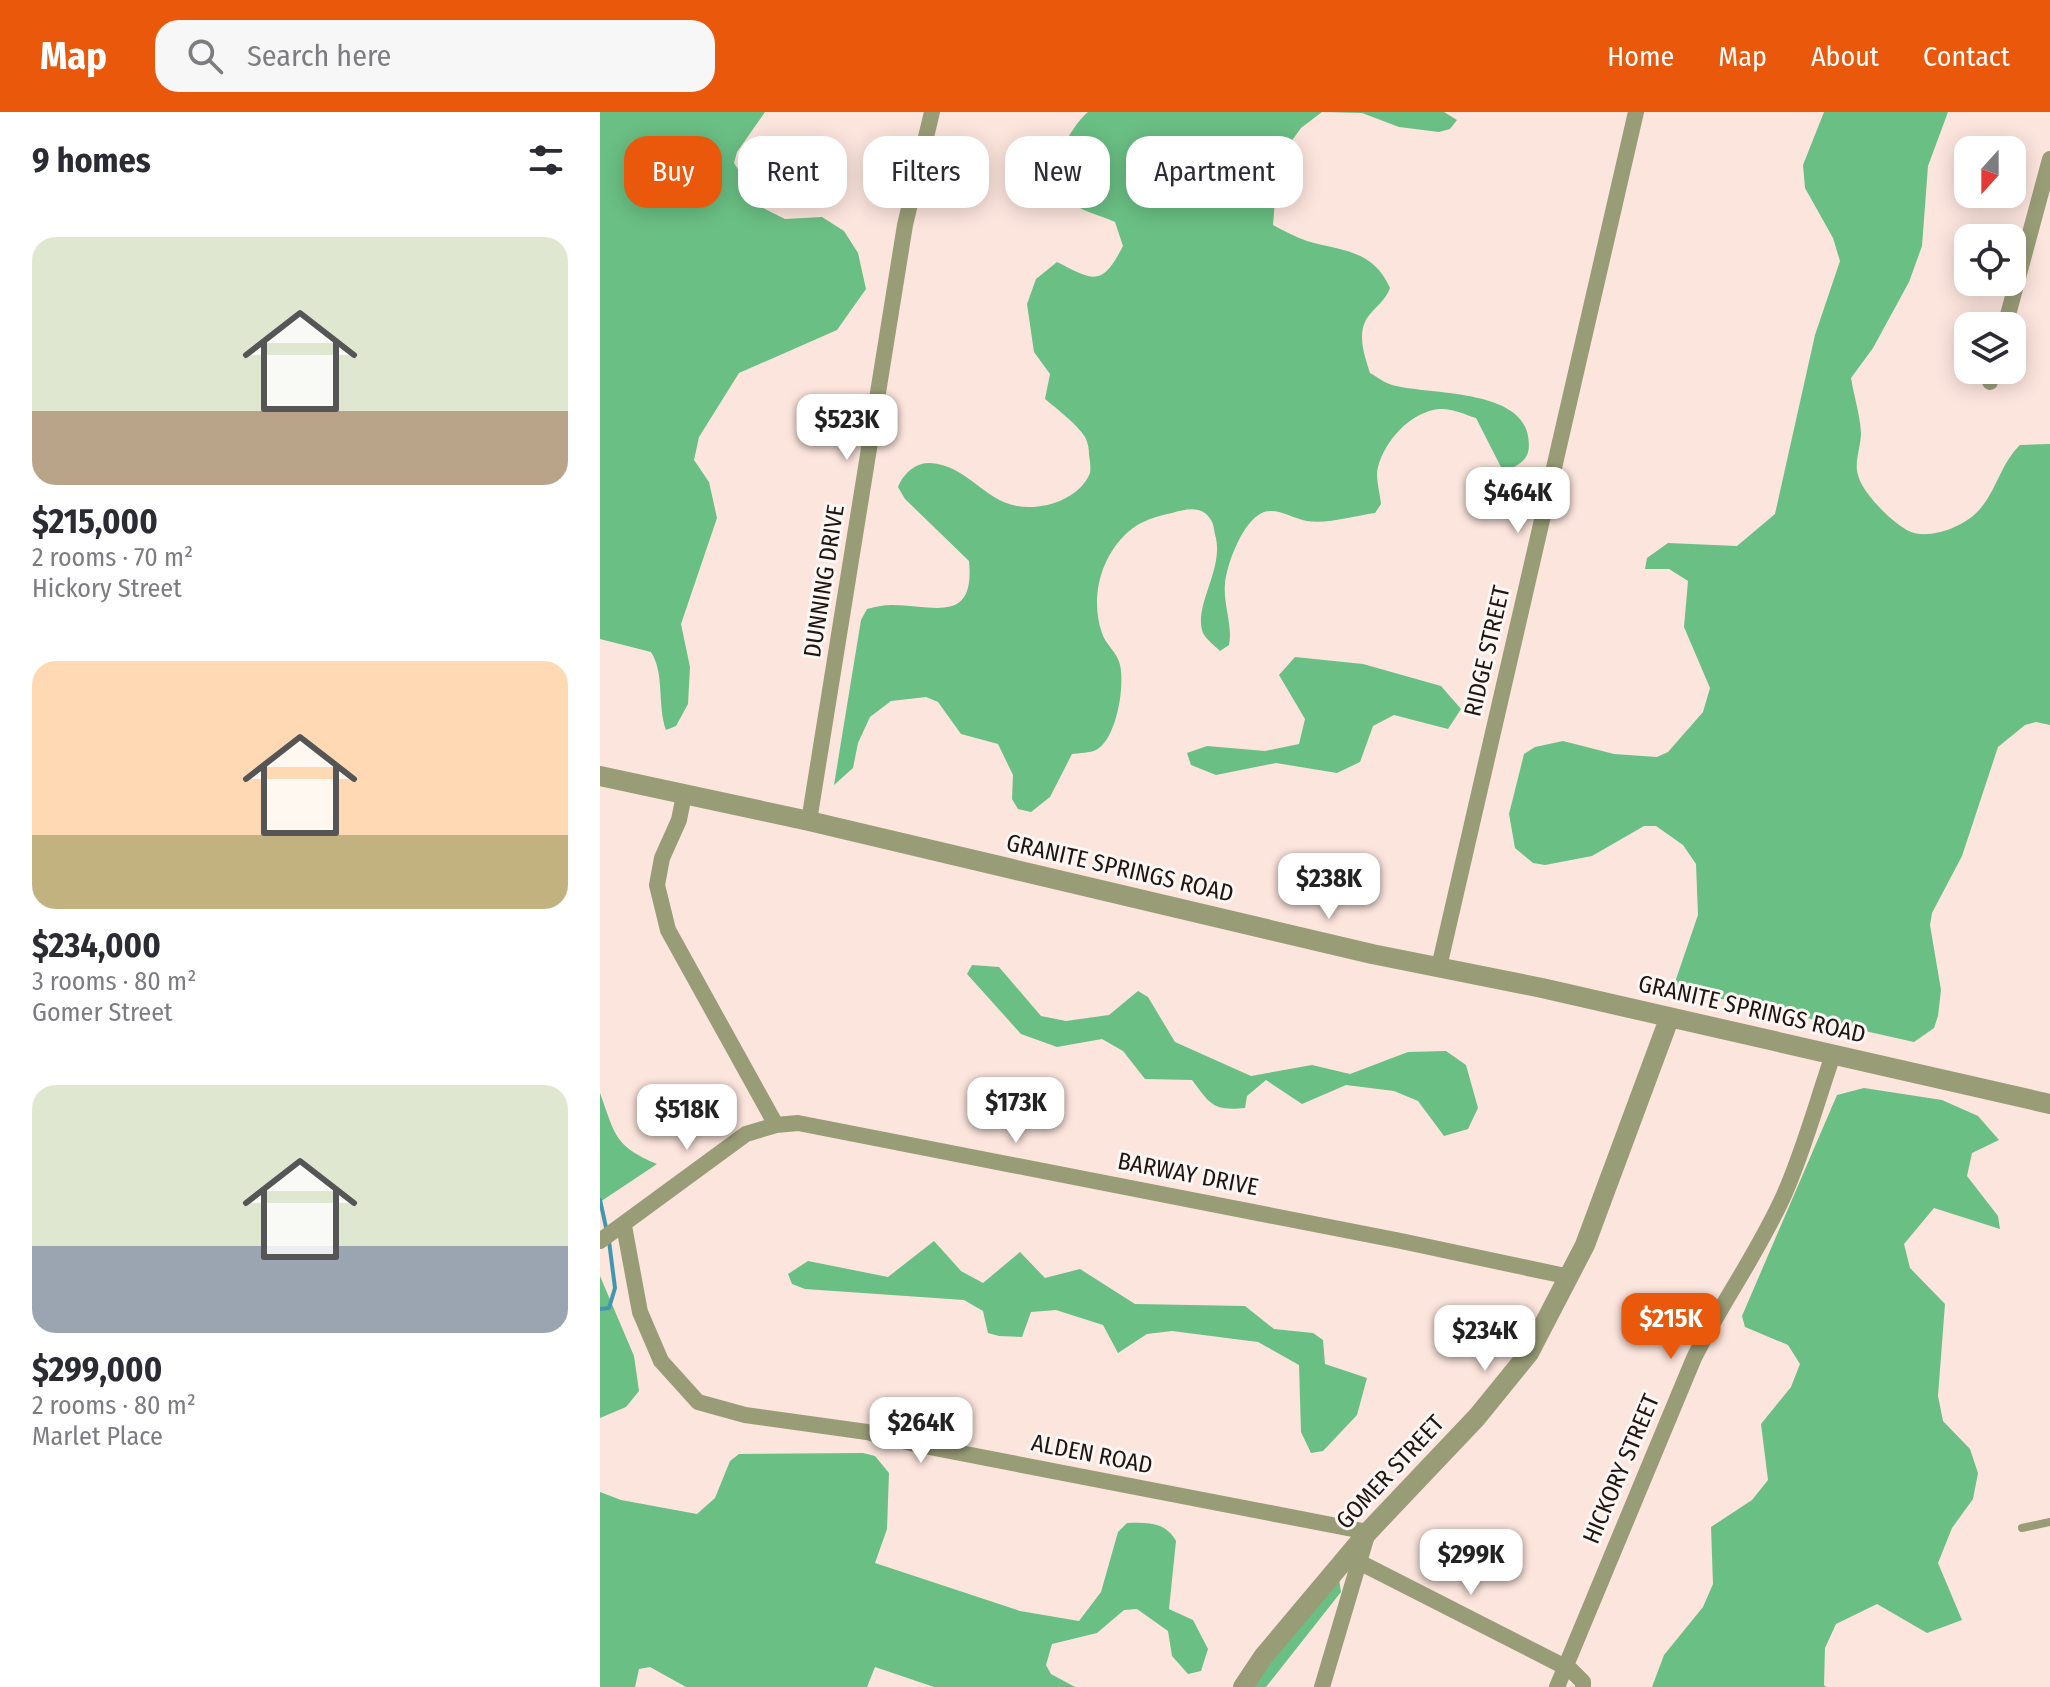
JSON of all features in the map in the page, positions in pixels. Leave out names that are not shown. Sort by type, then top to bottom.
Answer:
[{"type":"street","name":"DUNNING DRIVE","points":[[809,821],[905,225],[932,112]]},
{"type":"street","name":"RIDGE STREET","points":[[1439,967],[1636,112]]},
{"type":"street","points":[[2009,312],[2050,159]]},
{"type":"street","name":"GRANITE SPRINGS ROAD","points":[[600,776],[809,821],[1357,950],[1542,988],[2050,1104]]},
{"type":"street","points":[[600,1241],[746,1134],[776,1125],[668,930],[657,885],[662,858],[679,820],[684,795]]},
{"type":"street","name":"GOMER STREET","points":[[1243,1687],[1263,1657],[1368,1532],[1477,1417],[1529,1353],[1570,1277],[1669,1019]]},
{"type":"street","name":"HICKORY STREET","points":[[1557,1687],[1694,1358],[1710,1325],[1743,1276],[1784,1194],[1833,1055]]},
{"type":"street","name":"BARWAY DRIVE","points":[[776,1125],[798,1123],[1370,1234],[1570,1277]]},
{"type":"street","name":"ALDEN ROAD","points":[[624,1226],[640,1312],[661,1361],[698,1402],[745,1415],[867,1432],[919,1445],[1368,1532]]},
{"type":"street","points":[[1322,1687],[1368,1532]]},
{"type":"street","points":[[1359,1562],[1565,1667],[1583,1682],[1583,1687]]},
{"type":"lane","points":[[2022,1528],[2050,1522]]},
{"type":"green space","points":[[600,112],[765,112],[748,136],[738,136],[734,163],[738,169],[738,208],[763,208],[785,219],[822,217],[844,231],[858,253],[866,289],[837,330],[739,373],[699,437],[694,460],[709,482],[717,518],[681,624],[690,667],[688,704],[676,726],[666,730],[660,680],[651,652],[600,639]]},
{"type":"green space","points":[[1088,112],[1322,112],[1295,136],[1126,136],[1126,208],[1274,208],[1273,225],[1307,241],[1365,259],[1383,275],[1390,288],[1363,327],[1363,350],[1370,373],[1392,385],[1470,396],[1508,409],[1521,420],[1528,436],[1527,455],[1521,463],[1504,473],[1476,418],[1449,409],[1429,411],[1401,429],[1381,457],[1377,480],[1381,504],[1375,513],[1315,522],[1276,511],[1262,513],[1239,539],[1230,564],[1225,592],[1230,637],[1229,645],[1220,651],[1204,635],[1201,623],[1216,563],[1216,538],[1211,520],[1203,512],[1188,510],[1155,517],[1133,528],[1110,554],[1098,593],[1102,633],[1119,661],[1121,674],[1114,724],[1096,750],[1072,754],[1050,797],[1031,812],[1018,809],[1012,799],[1013,775],[998,744],[961,734],[938,702],[926,697],[891,701],[870,717],[858,743],[853,768],[834,785],[861,620],[867,609],[892,605],[948,607],[958,603],[965,595],[969,581],[969,561],[905,499],[898,487],[903,478],[920,464],[943,465],[1005,503],[1038,507],[1069,496],[1078,490],[1090,473],[1089,448],[1085,437],[1045,399],[1050,374],[1034,352],[1027,304],[1036,279],[1057,262],[1080,273],[1096,276],[1109,268],[1123,246],[1115,222],[1081,208],[1110,208],[1110,136],[1070,136]]},
{"type":"green space","points":[[1322,112],[1444,112],[1457,120],[1450,129],[1439,132],[1399,127],[1362,113]]},
{"type":"green space","points":[[1824,112],[1948,112],[1928,166],[1922,246],[1909,282],[1873,348],[1851,378],[1861,433],[1857,470],[1866,491],[1888,516],[1911,532],[1927,534],[1944,531],[1974,515],[2020,445],[2050,444],[2050,725],[2036,722],[2025,725],[1998,747],[1962,856],[1932,913],[1930,925],[1941,990],[1938,1016],[1934,1028],[1914,1042],[1673,988],[1698,915],[1696,864],[1683,845],[1656,826],[1644,826],[1592,856],[1545,865],[1533,863],[1515,848],[1509,814],[1524,754],[1535,747],[1563,741],[1614,754],[1657,757],[1668,752],[1703,712],[1710,688],[1684,627],[1688,581],[1669,569],[1645,569],[1647,558],[1668,543],[1737,546],[1775,514],[1815,335],[1840,261],[1833,238],[1805,188],[1803,165]]},
{"type":"green space","points":[[1295,657],[1363,664],[1441,686],[1461,709],[1448,729],[1394,715],[1373,726],[1360,762],[1337,773],[1276,763],[1216,775],[1191,765],[1187,753],[1207,746],[1265,751],[1299,744],[1305,719],[1279,675]]},
{"type":"green space","points":[[972,965],[999,967],[1041,1016],[1066,1021],[1109,1015],[1138,991],[1148,997],[1175,1042],[1251,1076],[1312,1065],[1350,1074],[1408,1052],[1446,1051],[1466,1065],[1478,1108],[1468,1129],[1444,1136],[1418,1101],[1394,1091],[1346,1085],[1302,1104],[1266,1080],[1247,1096],[1245,1108],[1219,1107],[1209,1101],[1192,1080],[1145,1079],[1123,1051],[1102,1039],[1057,1047],[1021,1034],[967,974]]},
{"type":"green space","points":[[1864,1088],[1942,1100],[1978,1116],[1999,1140],[1972,1153],[1967,1176],[1998,1216],[2000,1229],[1934,1208],[1904,1244],[1910,1268],[1945,1304],[1938,1396],[1943,1421],[1970,1449],[1978,1473],[1973,1499],[1952,1528],[1938,1563],[1962,1620],[1927,1633],[1877,1604],[1836,1624],[1825,1648],[1826,1687],[1652,1687],[1664,1655],[1703,1607],[1713,1584],[1711,1527],[1752,1500],[1768,1480],[1761,1424],[1791,1387],[1800,1364],[1788,1345],[1745,1327],[1742,1316],[1837,1095]]},
{"type":"green space","points":[[600,1093],[618,1137],[632,1151],[657,1164],[600,1202]]},
{"type":"green space","points":[[934,1241],[961,1271],[983,1283],[1020,1252],[1045,1278],[1080,1269],[1135,1304],[1245,1306],[1274,1329],[1313,1333],[1323,1340],[1325,1364],[1367,1378],[1357,1415],[1323,1451],[1311,1453],[1301,1432],[1299,1365],[1258,1342],[1172,1331],[1147,1334],[1118,1353],[1103,1325],[1056,1310],[1031,1312],[1022,1337],[999,1336],[988,1333],[983,1311],[964,1300],[805,1289],[792,1284],[788,1274],[808,1261],[888,1277]]},
{"type":"green space","points":[[600,1276],[634,1356],[639,1391],[626,1407],[600,1418]]},
{"type":"green space","points":[[863,1453],[875,1456],[889,1473],[887,1529],[875,1563],[1020,1611],[1079,1621],[1101,1592],[1118,1532],[1127,1523],[1149,1523],[1167,1530],[1176,1541],[1169,1609],[1193,1620],[1208,1649],[1201,1671],[1188,1674],[1172,1656],[1168,1631],[1137,1609],[1124,1610],[1097,1633],[1052,1644],[1046,1665],[1051,1674],[1075,1687],[934,1687],[875,1667],[867,1687],[686,1687],[650,1667],[639,1669],[635,1687],[600,1687],[600,1492],[621,1500],[697,1514],[715,1498],[730,1461],[739,1454]]},
{"type":"green space","points":[[1339,1579],[1341,1592],[1266,1687],[1252,1687],[1317,1602]]},
{"type":"waterway","points":[[600,1200],[607,1232]]},
{"type":"waterway","points":[[600,1309],[609,1308],[615,1288],[609,1241]]}]
